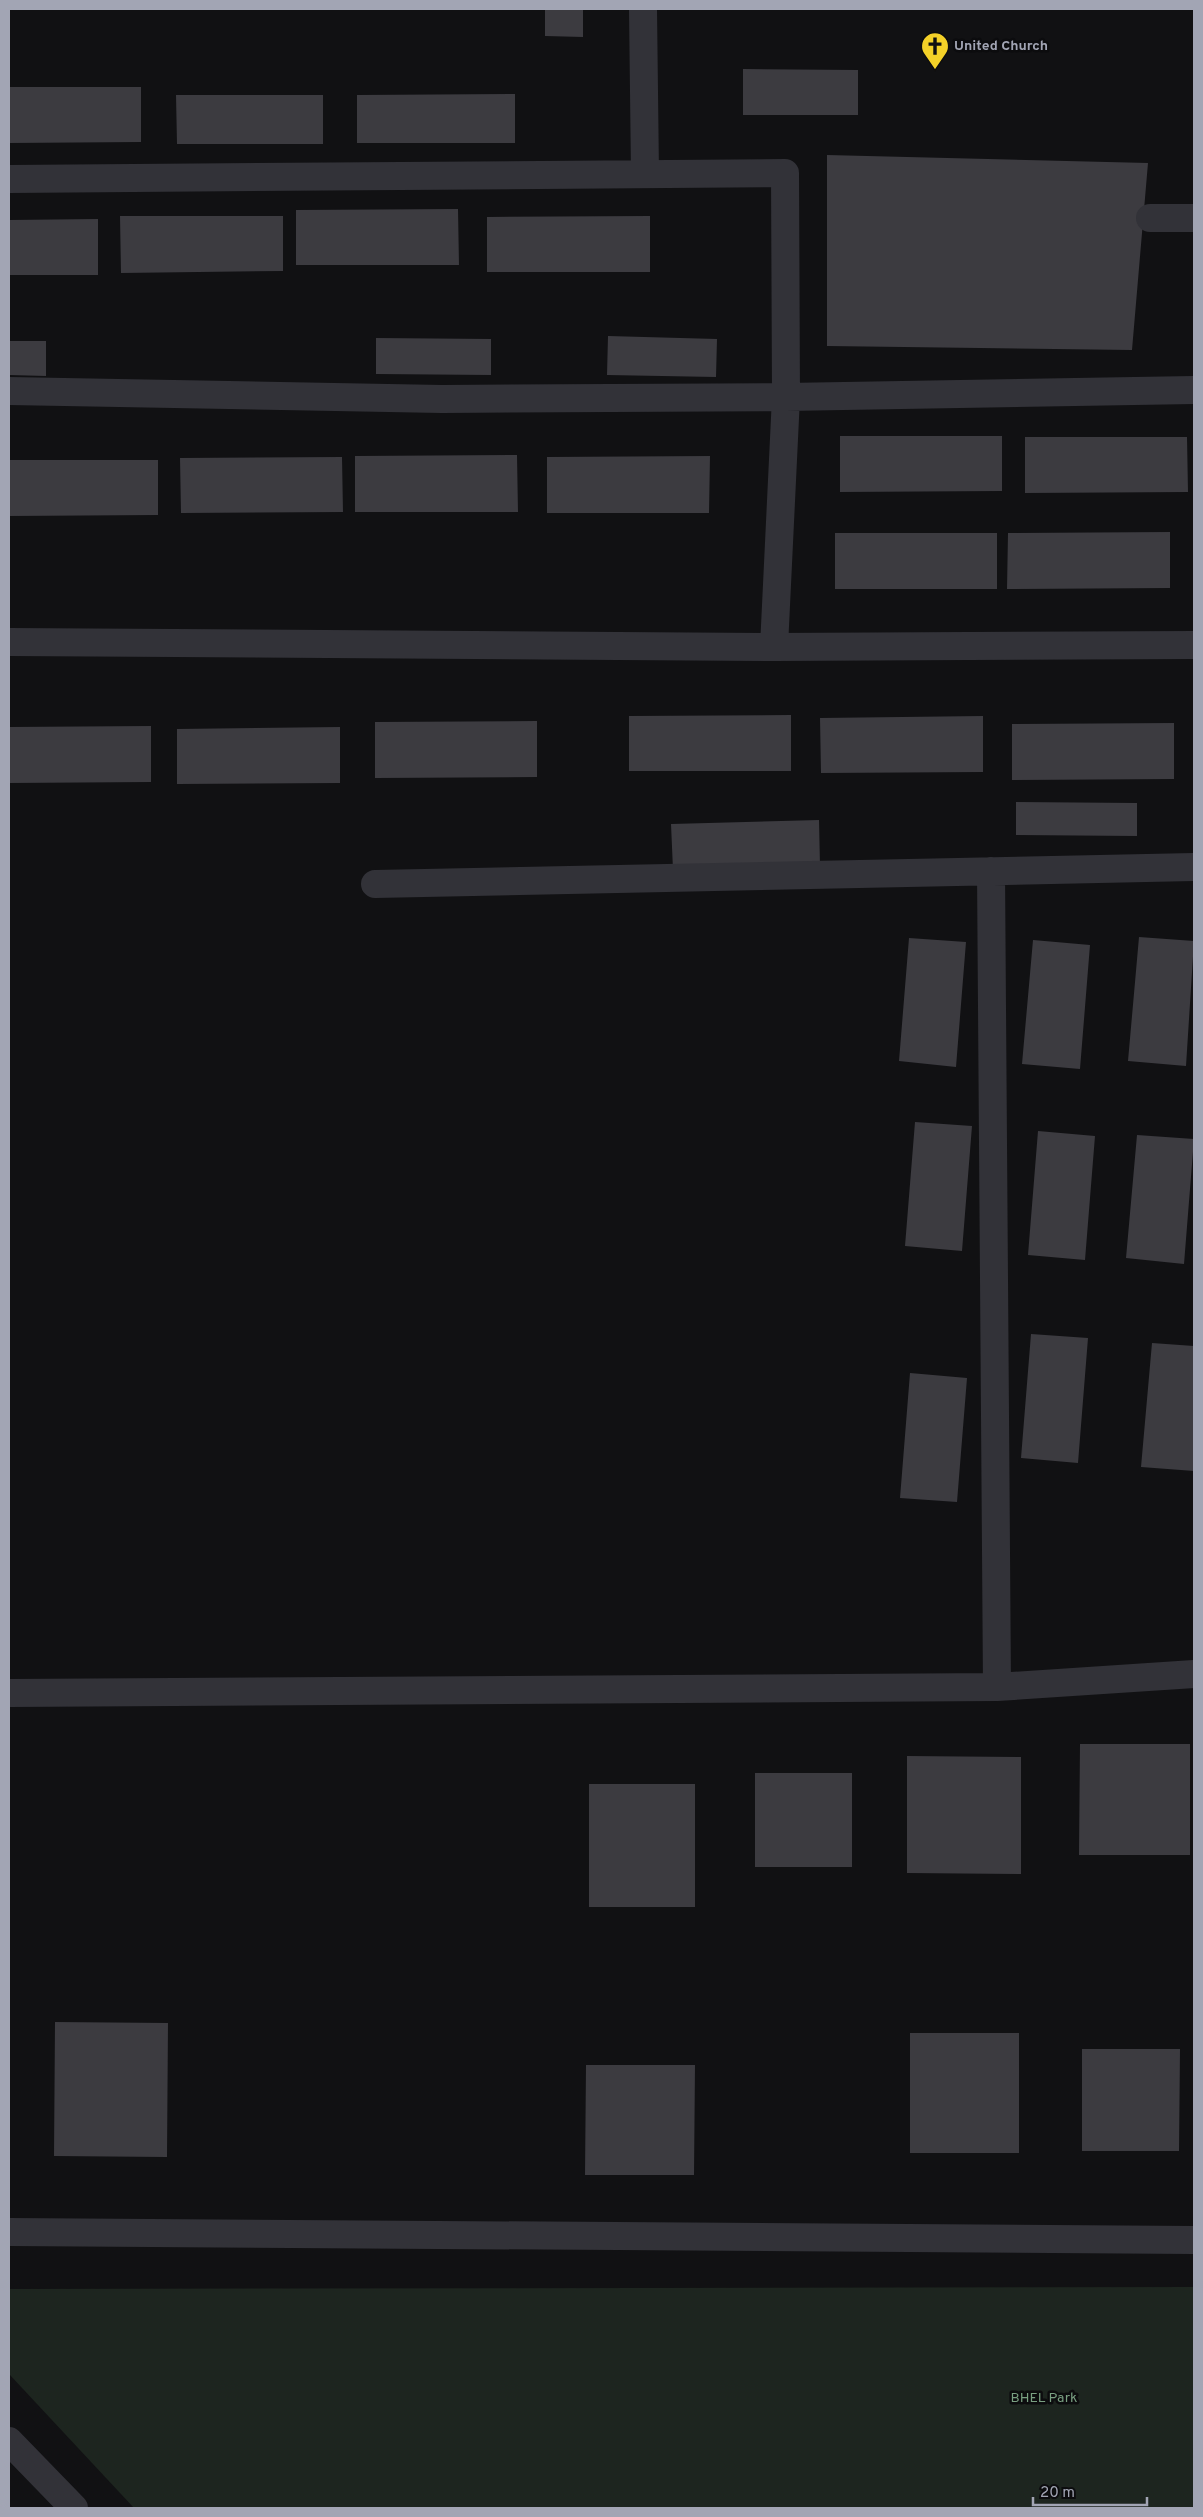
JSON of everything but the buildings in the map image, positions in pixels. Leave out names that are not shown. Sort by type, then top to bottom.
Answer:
[{"type":"street","points":[[643,9],[645,174]]},
{"type":"street","points":[[9,179],[785,173],[786,397],[774,647]]},
{"type":"street","points":[[1150,218],[1194,218]]},
{"type":"street","points":[[9,391],[442,399],[786,397],[1194,390]]},
{"type":"street","points":[[9,642],[774,647],[1194,645]]},
{"type":"street","points":[[375,884],[1194,867]]},
{"type":"street","points":[[991,871],[997,1687]]},
{"type":"street","points":[[9,1693],[997,1687],[1194,1674]]},
{"type":"street","points":[[9,2232],[1194,2240]]},
{"type":"street","points":[[9,2441],[74,2508]]},
{"type":"green space","name":"BHEL Park","points":[[1194,2287],[1194,2508],[134,2508],[9,2374],[9,2289]]},
{"type":"place","name":"United Church","points":[[935,70]]}]
